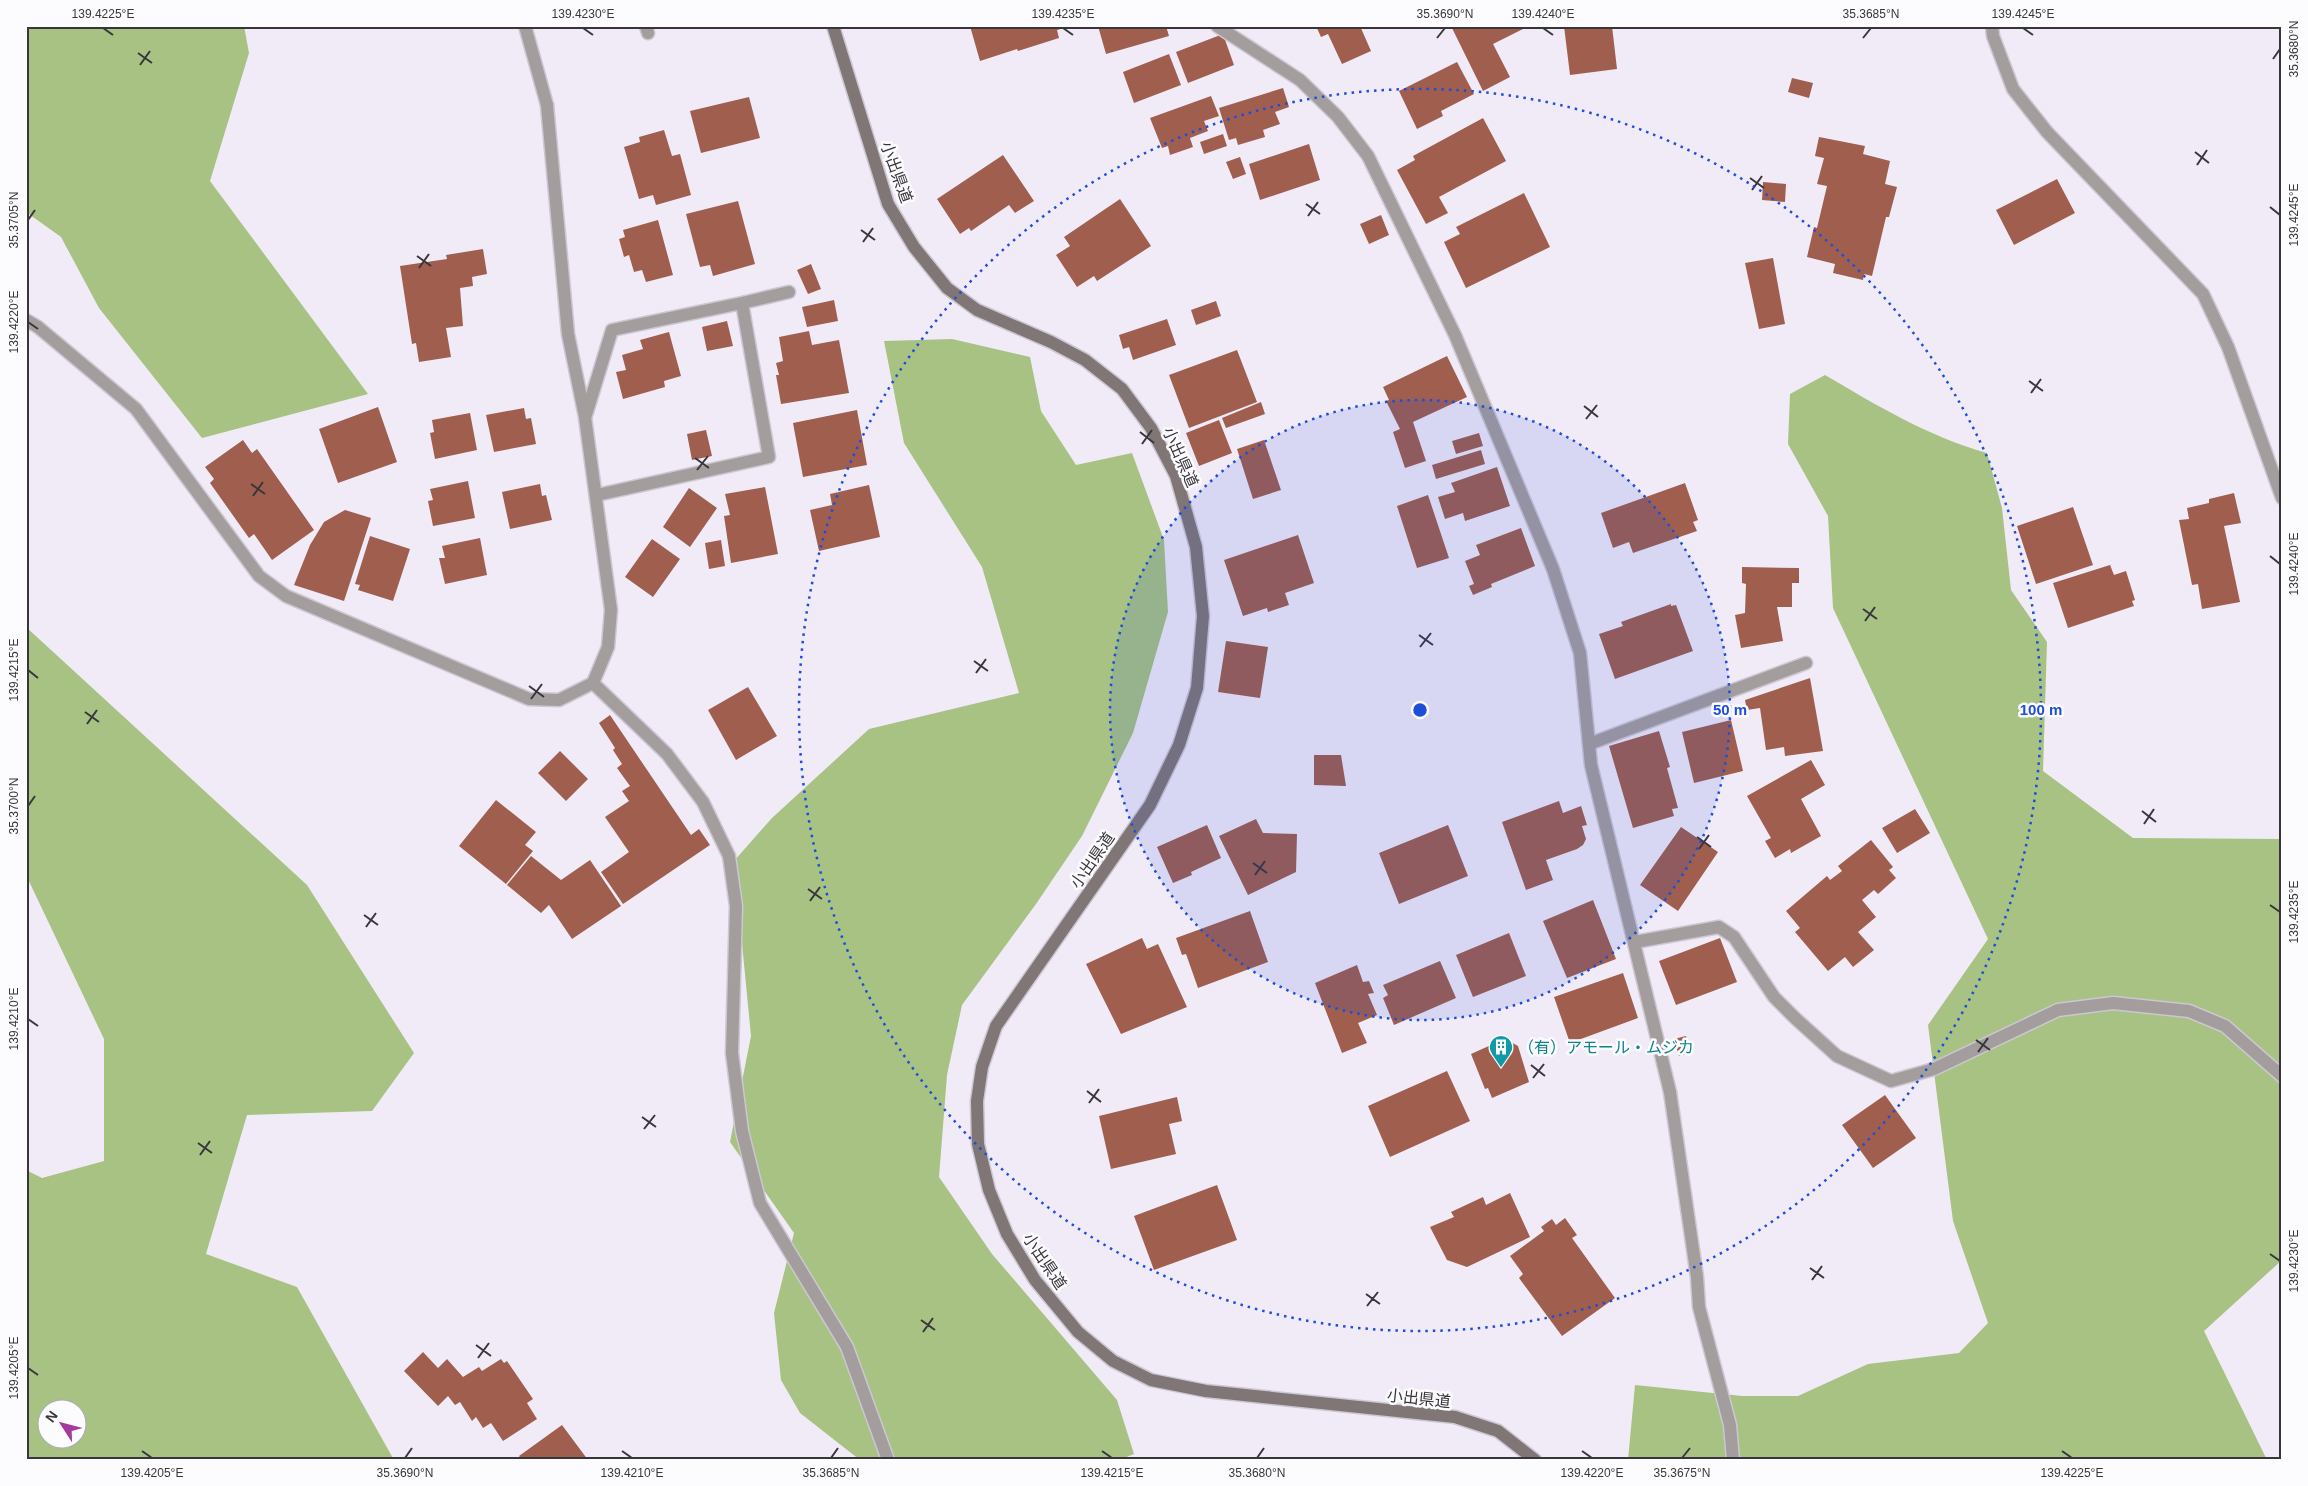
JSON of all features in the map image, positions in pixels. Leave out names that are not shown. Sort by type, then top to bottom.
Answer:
[{"type":"main road","name":"小出県道","points":[[833,26],[888,204],[914,247],[948,288],[977,310],[1051,342],[1085,360],[1122,389],[1151,428],[1176,476],[1196,547],[1202,625],[1197,688],[1179,745],[1150,805],[996,1026],[982,1067],[977,1101],[978,1144],[989,1190],[1007,1234],[1035,1280],[1078,1332],[1113,1361],[1151,1380],[1206,1391],[1455,1417],[1498,1432],[1535,1460]]},
{"type":"street","points":[[26,320],[136,410],[259,576],[286,596],[529,699],[559,700],[593,683],[608,647],[611,610],[585,417],[568,334],[547,105],[525,26]]},
{"type":"street","points":[[1217,26],[1300,80],[1338,117],[1368,156],[1455,335],[1553,569],[1580,653],[1591,765],[1670,1092],[1697,1277],[1699,1307],[1730,1425],[1733,1460]]},
{"type":"street","points":[[1992,26],[1993,36],[2013,89],[2047,132],[2203,294],[2228,347],[2282,498]]},
{"type":"street","points":[[585,417],[612,330],[742,304],[789,292]]},
{"type":"street","points":[[597,495],[769,457],[742,304]]},
{"type":"street","points":[[1589,744],[1806,663]]},
{"type":"street","points":[[593,683],[667,754],[704,802],[729,856],[736,906],[732,1053],[742,1131],[760,1203],[847,1347],[888,1460]]},
{"type":"street","points":[[1635,942],[1719,927],[1734,937],[1774,997],[1837,1056],[1891,1081],[1934,1070],[2058,1010],[2113,1003],[2189,1011],[2225,1026],[2282,1076]]},
{"type":"green space","points":[[26,26],[244,26],[249,53],[210,181],[368,394],[202,438],[99,308],[61,237],[26,212]]},
{"type":"green space","points":[[952,339],[1030,357],[1041,411],[1076,465],[1132,453],[1164,540],[1168,612],[1133,733],[1082,836],[1036,904],[962,1005],[947,1075],[939,1177],[992,1254],[1117,1400],[1134,1454],[1119,1460],[860,1460],[800,1413],[781,1380],[774,1313],[794,1233],[730,1142],[751,1036],[734,861],[772,818],[869,729],[1019,693],[982,567],[904,443],[884,341]]},
{"type":"green space","points":[[1825,375],[1923,429],[1987,453],[2002,508],[2011,590],[2047,642],[2043,771],[2133,838],[2282,839],[2282,1260],[2204,1331],[2267,1460],[1628,1460],[1635,1385],[1742,1396],[1798,1396],[1868,1364],[1959,1353],[1988,1323],[1953,1221],[1928,1025],[1988,939],[1833,608],[1828,516],[1788,444],[1790,394]]},
{"type":"green space","points":[[26,627],[307,885],[414,1053],[372,1111],[247,1115],[206,1254],[297,1287],[394,1460],[26,1460],[26,1170],[42,1178],[104,1161],[104,1039],[26,875]]},
{"type":"building","points":[[970,26],[1068,27],[1057,30],[1059,38],[980,61]]},
{"type":"building","points":[[1098,26],[1166,26],[1169,36],[1106,54]]},
{"type":"building","points":[[1316,26],[1360,26],[1371,51],[1342,64],[1328,34],[1321,37]]},
{"type":"building","points":[[1451,26],[1522,26],[1523,29],[1493,44],[1510,77],[1483,91]]},
{"type":"building","points":[[1564,26],[1612,26],[1617,69],[1570,75]]},
{"type":"building","points":[[1223,34],[1234,65],[1188,83],[1176,52]]},
{"type":"building","points":[[1169,54],[1181,85],[1134,103],[1123,72]]},
{"type":"building","points":[[1457,62],[1474,94],[1441,111],[1443,116],[1417,129],[1399,91]]},
{"type":"building","points":[[1792,78],[1813,83],[1809,98],[1788,92]]},
{"type":"building","points":[[1283,88],[1289,107],[1275,112],[1280,124],[1263,130],[1265,137],[1238,145],[1236,138],[1229,140],[1219,108]]},
{"type":"building","points":[[1211,96],[1219,116],[1204,121],[1208,131],[1190,138],[1193,147],[1170,155],[1168,146],[1162,148],[1150,118]]},
{"type":"building","points":[[749,97],[760,138],[701,153],[690,111]]},
{"type":"building","points":[[1483,118],[1506,161],[1439,197],[1448,213],[1426,224],[1397,170],[1415,160],[1413,156]]},
{"type":"building","points":[[664,130],[672,156],[680,154],[691,195],[656,205],[653,195],[639,199],[624,147],[640,142],[639,137]]},
{"type":"building","points":[[1223,134],[1227,146],[1204,154],[1200,142]]},
{"type":"building","points":[[1819,137],[1865,146],[1863,154],[1890,161],[1885,184],[1897,187],[1889,217],[1886,217],[1872,276],[1864,274],[1863,280],[1833,273],[1835,264],[1807,257],[1814,227],[1817,228],[1827,186],[1817,184],[1824,158],[1815,156]]},
{"type":"building","points":[[1309,144],[1320,180],[1260,200],[1249,164]]},
{"type":"building","points":[[1003,155],[1034,201],[1015,213],[1009,205],[971,231],[969,228],[960,234],[937,199]]},
{"type":"building","points":[[1240,157],[1246,174],[1233,179],[1226,162]]},
{"type":"building","points":[[2057,179],[2075,213],[2014,245],[1996,210]]},
{"type":"building","points":[[1763,182],[1786,184],[1785,202],[1762,200]]},
{"type":"building","points":[[1524,193],[1550,247],[1466,288],[1444,242],[1460,234],[1456,227]]},
{"type":"building","points":[[1120,199],[1151,246],[1097,281],[1094,276],[1077,287],[1056,255],[1070,246],[1064,237]]},
{"type":"building","points":[[738,201],[755,264],[713,276],[710,265],[700,267],[686,214]]},
{"type":"building","points":[[1381,215],[1389,235],[1369,244],[1360,224]]},
{"type":"building","points":[[658,220],[673,275],[646,282],[642,270],[634,272],[629,255],[624,257],[619,239],[625,237],[623,230]]},
{"type":"building","points":[[483,249],[487,274],[472,277],[473,286],[460,288],[463,326],[446,328],[451,357],[419,362],[416,343],[412,344],[400,266],[447,259],[446,255]]},
{"type":"building","points":[[1773,258],[1785,324],[1759,329],[1745,263]]},
{"type":"building","points":[[811,264],[821,289],[808,294],[797,270]]},
{"type":"building","points":[[834,300],[838,321],[807,327],[802,307]]},
{"type":"building","points":[[1216,301],[1221,316],[1196,325],[1191,310]]},
{"type":"building","points":[[1167,319],[1176,345],[1133,360],[1129,347],[1123,349],[1119,335]]},
{"type":"building","points":[[727,321],[733,346],[707,351],[702,327]]},
{"type":"building","points":[[809,331],[812,345],[839,340],[849,393],[781,404],[776,375],[779,375],[776,363],[783,361],[779,337]]},
{"type":"building","points":[[669,332],[681,376],[664,381],[665,387],[623,399],[616,372],[626,370],[622,355],[643,349],[640,340]]},
{"type":"building","points":[[1237,350],[1257,402],[1189,428],[1169,375]]},
{"type":"building","points":[[1447,356],[1467,397],[1413,422],[1426,461],[1405,468],[1393,432],[1400,429],[1386,401],[1389,400],[1383,387]]},
{"type":"building","points":[[1261,402],[1265,414],[1226,428],[1222,418]]},
{"type":"building","points":[[378,407],[397,462],[338,483],[319,429]]},
{"type":"building","points":[[524,408],[526,419],[531,418],[536,444],[494,452],[486,415]]},
{"type":"building","points":[[857,410],[867,465],[803,477],[793,423]]},
{"type":"building","points":[[470,413],[477,450],[435,459],[430,433],[434,432],[432,420]]},
{"type":"building","points":[[1219,420],[1232,453],[1199,466],[1186,433]]},
{"type":"building","points":[[706,430],[712,456],[692,460],[687,434]]},
{"type":"building","points":[[1479,433],[1483,446],[1456,454],[1452,441]]},
{"type":"building","points":[[243,440],[252,453],[257,449],[314,530],[272,560],[254,534],[249,538],[210,483],[214,479],[205,467]]},
{"type":"building","points":[[1264,440],[1281,490],[1253,499],[1237,449]]},
{"type":"building","points":[[1481,450],[1485,464],[1436,479],[1432,465]]},
{"type":"building","points":[[1497,467],[1510,506],[1465,521],[1463,513],[1445,519],[1438,497],[1455,492],[1451,483]]},
{"type":"building","points":[[468,481],[475,518],[433,526],[428,501],[433,500],[430,489]]},
{"type":"building","points":[[1685,483],[1698,520],[1693,522],[1697,531],[1633,553],[1629,542],[1613,548],[1601,513]]},
{"type":"building","points":[[540,484],[542,496],[546,495],[552,520],[510,529],[502,492]]},
{"type":"building","points":[[869,485],[880,537],[819,551],[810,510],[832,505],[830,494]]},
{"type":"building","points":[[765,487],[778,554],[731,563],[724,516],[730,515],[725,494]]},
{"type":"building","points":[[689,488],[717,508],[690,547],[663,527]]},
{"type":"building","points":[[2234,493],[2241,523],[2224,526],[2240,602],[2202,609],[2198,584],[2192,585],[2179,520],[2189,519],[2187,508],[2209,503],[2209,499]]},
{"type":"building","points":[[1428,495],[1449,558],[1417,568],[1397,506]]},
{"type":"building","points":[[2073,507],[2093,565],[2036,584],[2017,526]]},
{"type":"building","points":[[345,510],[371,518],[344,601],[294,585],[310,545],[324,522]]},
{"type":"building","points":[[1521,528],[1535,566],[1491,584],[1492,587],[1473,595],[1469,586],[1474,584],[1465,561],[1480,555],[1476,545]]},
{"type":"building","points":[[1298,535],[1314,583],[1285,593],[1289,605],[1268,612],[1267,608],[1243,616],[1224,560]]},
{"type":"building","points":[[370,536],[410,549],[393,601],[358,590],[360,585],[355,584]]},
{"type":"building","points":[[480,538],[487,575],[445,584],[439,558],[445,558],[442,546]]},
{"type":"building","points":[[652,539],[680,559],[653,597],[625,577]]},
{"type":"building","points":[[721,540],[725,566],[709,569],[705,543]]},
{"type":"building","points":[[2110,565],[2114,575],[2126,571],[2135,600],[2132,601],[2134,606],[2068,628],[2053,583]]},
{"type":"building","points":[[1742,567],[1799,568],[1799,583],[1792,583],[1792,607],[1777,607],[1783,641],[1741,648],[1735,615],[1745,613],[1746,584],[1742,583]]},
{"type":"building","points":[[1671,604],[1671,606],[1676,605],[1693,651],[1615,679],[1599,634],[1623,626],[1621,622]]},
{"type":"building","points":[[1226,641],[1268,647],[1260,698],[1218,692]]},
{"type":"building","points":[[1810,678],[1823,751],[1785,756],[1784,747],[1766,750],[1760,708],[1747,710],[1745,700]]},
{"type":"building","points":[[748,687],[777,736],[736,760],[708,710]]},
{"type":"building","points":[[610,715],[691,835],[699,829],[710,845],[623,904],[601,872],[629,852],[605,817],[629,801],[622,791],[630,786],[617,768],[622,764],[613,750],[615,748],[599,723]]},
{"type":"building","points":[[1731,720],[1743,771],[1694,783],[1682,732]]},
{"type":"building","points":[[1659,731],[1670,767],[1667,768],[1678,808],[1672,809],[1674,816],[1633,828],[1609,746]]},
{"type":"building","points":[[560,751],[588,779],[566,801],[538,773]]},
{"type":"building","points":[[1314,755],[1341,755],[1346,786],[1314,785]]},
{"type":"building","points":[[1811,760],[1825,785],[1801,799],[1821,836],[1791,853],[1790,849],[1775,858],[1765,841],[1771,838],[1747,796]]},
{"type":"building","points":[[496,800],[536,832],[525,845],[533,851],[506,884],[459,846]]},
{"type":"building","points":[[1559,801],[1563,813],[1581,806],[1587,825],[1582,826],[1586,839],[1583,845],[1577,849],[1546,860],[1553,880],[1526,890],[1502,822]]},
{"type":"building","points":[[1915,809],[1930,833],[1897,853],[1882,828]]},
{"type":"building","points":[[1256,819],[1263,833],[1297,834],[1296,872],[1248,895],[1219,836]]},
{"type":"building","points":[[1207,825],[1221,858],[1191,872],[1192,875],[1173,883],[1157,847]]},
{"type":"building","points":[[1448,825],[1468,876],[1399,904],[1379,853]]},
{"type":"building","points":[[1681,827],[1718,852],[1678,911],[1640,885]]},
{"type":"building","points":[[1871,840],[1893,867],[1889,870],[1896,878],[1878,894],[1874,890],[1862,900],[1876,917],[1858,932],[1874,950],[1853,967],[1845,957],[1828,971],[1795,932],[1800,928],[1786,911],[1827,876],[1830,880],[1842,871],[1838,866]]},
{"type":"building","points":[[531,856],[561,880],[590,860],[621,906],[572,939],[549,905],[541,913],[507,885]]},
{"type":"building","points":[[1593,900],[1616,959],[1567,978],[1543,921]]},
{"type":"building","points":[[1250,911],[1268,962],[1198,988],[1186,954],[1182,955],[1176,938]]},
{"type":"building","points":[[1509,933],[1526,976],[1473,997],[1456,955]]},
{"type":"building","points":[[1142,938],[1147,949],[1158,944],[1187,1007],[1121,1034],[1086,964]]},
{"type":"building","points":[[1720,938],[1737,982],[1676,1005],[1659,961]]},
{"type":"building","points":[[1440,961],[1456,998],[1394,1025],[1383,998],[1388,995],[1383,985]]},
{"type":"building","points":[[1357,965],[1363,982],[1369,981],[1374,993],[1368,994],[1377,1015],[1358,1023],[1367,1043],[1342,1053],[1315,983]]},
{"type":"building","points":[[1623,973],[1638,1018],[1570,1043],[1554,997]]},
{"type":"building","name":"（有）アモール・ムジカ","points":[[1500,1036],[1518,1046],[1529,1082],[1492,1098],[1488,1088],[1485,1089],[1471,1054],[1500,1041],[1498,1038]]},
{"type":"building","points":[[1686,1036],[1691,1053],[1679,1056],[1674,1039]]},
{"type":"building","points":[[1447,1071],[1470,1121],[1390,1157],[1368,1106]]},
{"type":"building","points":[[1885,1095],[1916,1138],[1873,1168],[1842,1125]]},
{"type":"building","points":[[1177,1097],[1182,1121],[1169,1124],[1176,1154],[1111,1169],[1099,1116]]},
{"type":"building","points":[[1217,1185],[1237,1240],[1154,1270],[1134,1216]]},
{"type":"building","points":[[1510,1193],[1530,1237],[1467,1267],[1447,1260],[1430,1227],[1454,1217],[1451,1212],[1483,1197],[1486,1205]]},
{"type":"building","points":[[1565,1218],[1577,1235],[1572,1238],[1615,1298],[1562,1336],[1519,1278],[1523,1274],[1510,1256],[1544,1231],[1541,1227],[1552,1219],[1556,1225]]},
{"type":"building","points":[[423,1352],[438,1368],[447,1359],[463,1377],[479,1367],[482,1371],[501,1359],[504,1363],[507,1361],[533,1399],[527,1403],[537,1419],[503,1441],[491,1423],[483,1428],[476,1417],[472,1421],[460,1402],[455,1405],[448,1396],[438,1406],[404,1371]]},
{"type":"building","points":[[562,1425],[588,1460],[522,1460],[519,1456]]},
{"type":"place","name":"（有）アモール・ムジカ","points":[[1501,1068]]}]
